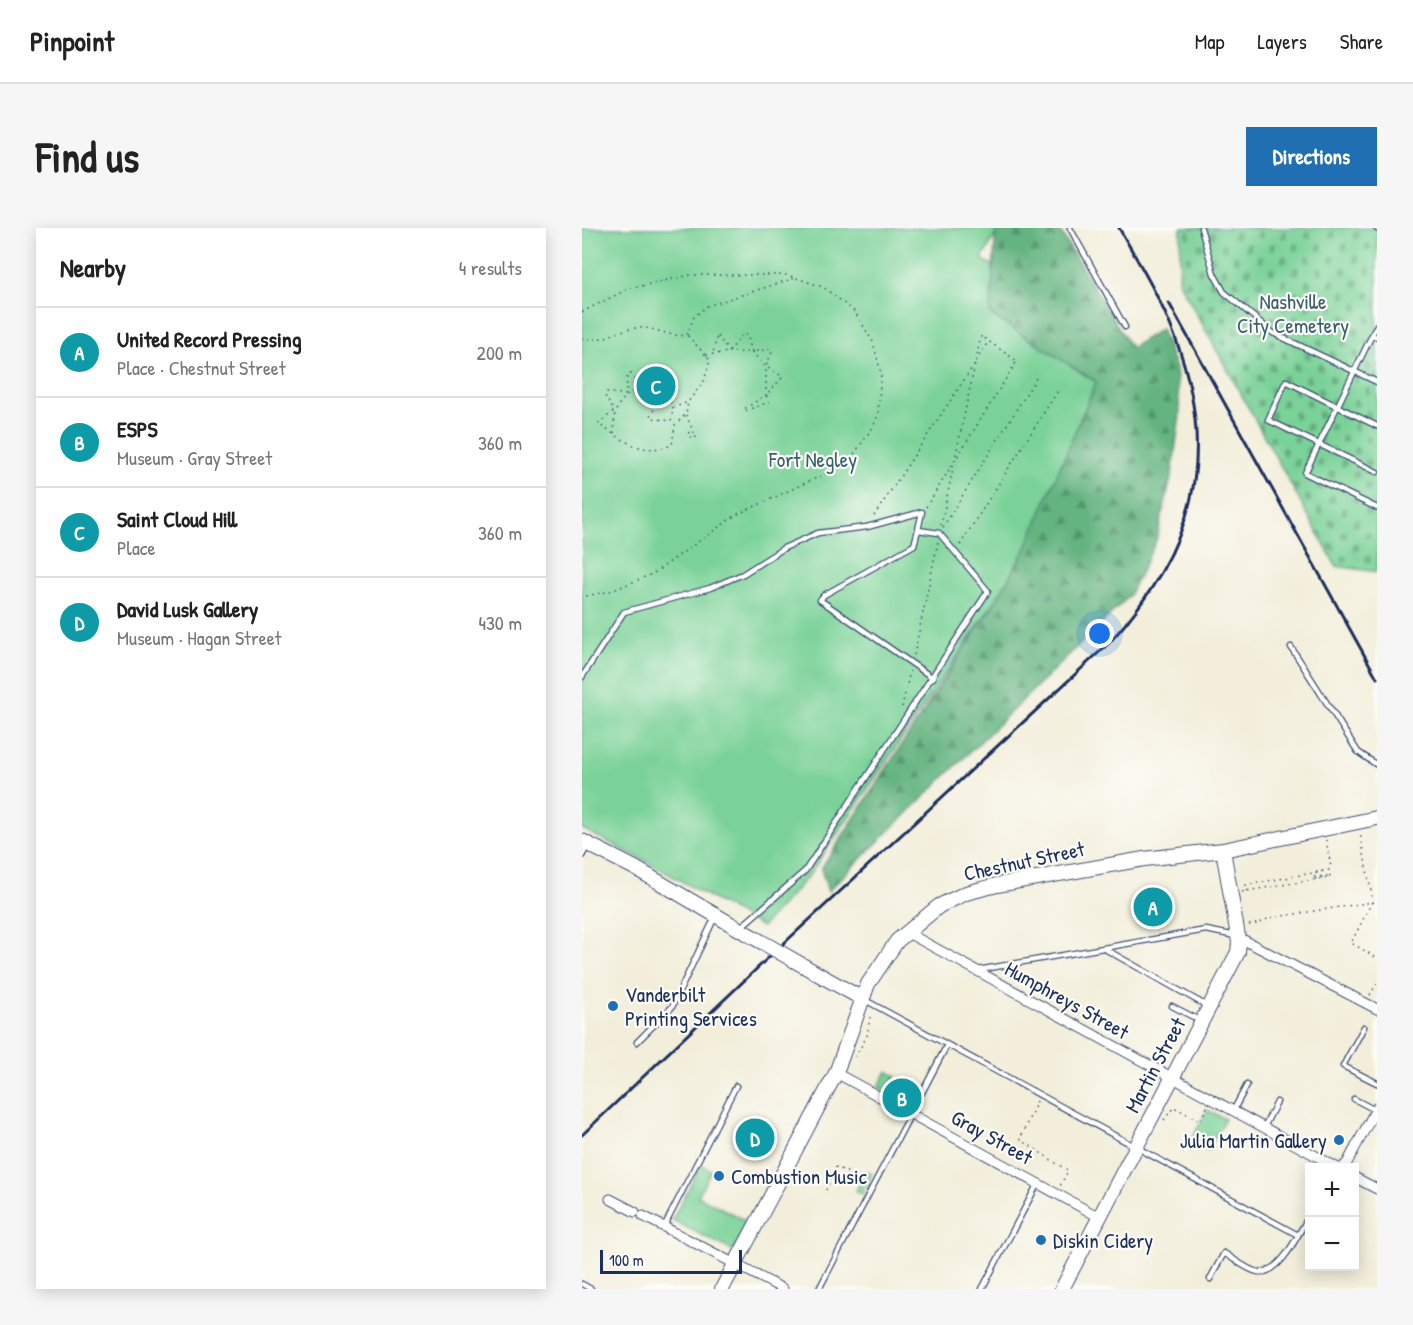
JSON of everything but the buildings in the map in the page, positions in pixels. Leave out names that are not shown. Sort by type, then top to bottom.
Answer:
[{"type":"street","name":"Chestnut Street","points":[[722,1289],[836,1073],[885,955],[906,932],[939,906],[966,893],[998,885],[1144,859],[1223,850],[1377,818]]},
{"type":"street","points":[[584,847],[635,867],[866,1001]]},
{"type":"street","name":"Martin Street","points":[[1062,1289],[1238,952],[1242,931],[1223,850]]},
{"type":"street","points":[[1242,931],[1377,1009]]},
{"type":"street","name":"Humphreys Street","points":[[906,932],[1332,1163]]},
{"type":"street","name":"Gray Street","points":[[836,1073],[1099,1217]]},
{"type":"street","points":[[1347,1163],[1376,1109]]},
{"type":"street","points":[[1359,1180],[1377,1189]]},
{"type":"street","points":[[610,1199],[783,1289]]},
{"type":"lane","points":[[1070,228],[1125,327]]},
{"type":"lane","points":[[1201,228],[1214,274],[1224,292],[1273,333],[1377,382]]},
{"type":"lane","points":[[1377,325],[1375,336],[1354,371],[1305,473],[1377,508]]},
{"type":"lane","points":[[1377,426],[1286,381],[1268,420],[1377,472]]},
{"type":"lane","points":[[582,677],[624,612],[710,588],[743,574],[784,548],[818,532],[867,527],[922,512],[914,545],[824,595],[820,600],[933,678]]},
{"type":"lane","points":[[742,931],[806,871],[988,591],[939,533],[918,530]]},
{"type":"lane","points":[[1291,647],[1358,752],[1377,765]]},
{"type":"lane","points":[[637,1042],[672,1007],[716,915]]},
{"type":"lane","points":[[976,971],[1206,930],[1242,931]]},
{"type":"lane","points":[[1103,948],[1209,1008]]},
{"type":"lane","points":[[866,1001],[1298,1234]]},
{"type":"lane","points":[[1172,1006],[1202,1022]]},
{"type":"lane","points":[[1364,1027],[1343,1066],[1377,1083]]},
{"type":"lane","points":[[819,1289],[947,1045]]},
{"type":"lane","points":[[1233,1111],[1246,1085]]},
{"type":"lane","points":[[664,1227],[736,1086]]},
{"type":"lane","points":[[1354,1099],[1376,1109]]},
{"type":"lane","points":[[1264,1127],[1277,1102]]},
{"type":"lane","points":[[982,1289],[1038,1183]]},
{"type":"lane","points":[[1210,1279],[1224,1253],[1258,1272],[1270,1270],[1281,1263],[1308,1217]]},
{"type":"lane","points":[[582,1284],[591,1289]]},
{"type":"path","points":[[582,312],[628,289],[690,275],[756,273],[796,278],[823,287],[855,312],[873,342],[881,373],[878,416],[873,428],[854,454],[838,468],[736,515],[654,573],[614,590],[582,597]]},
{"type":"path","points":[[687,335],[694,317],[707,306],[796,278]]},
{"type":"path","points":[[582,338],[603,339],[636,327],[675,337],[687,335]]},
{"type":"path","points":[[705,355],[752,352],[769,349],[772,352],[766,367],[766,395],[770,402],[745,411],[744,409],[766,395],[782,376],[766,367],[752,352],[747,335],[743,334],[729,352]]},
{"type":"path","points":[[687,335],[710,360],[707,374],[688,402],[686,414],[693,431]]},
{"type":"path","points":[[713,354],[717,335],[729,352]]},
{"type":"path","points":[[922,512],[1017,360],[981,336]]},
{"type":"path","points":[[867,527],[988,341]]},
{"type":"path","points":[[626,395],[627,376],[631,374],[639,387],[626,395],[614,411],[598,422],[614,434],[648,451],[672,445],[675,425],[686,414]]},
{"type":"path","points":[[939,533],[1038,375]]},
{"type":"path","points":[[955,552],[1059,389]]},
{"type":"path","points":[[614,434],[614,411],[605,396],[608,392],[626,395]]},
{"type":"path","points":[[668,396],[673,408],[671,421],[652,418],[650,414],[668,396]]},
{"type":"path","points":[[673,408],[688,402]]},
{"type":"path","points":[[1360,832],[1373,902],[1351,943],[1377,958]]},
{"type":"path","points":[[1326,839],[1331,867]]},
{"type":"path","points":[[1315,880],[1328,876],[1314,874],[1326,870]]},
{"type":"path","points":[[1242,892],[1330,877],[1329,870],[1326,870]]},
{"type":"path","points":[[1247,891],[1246,885],[1326,870]]},
{"type":"path","points":[[1242,931],[1269,918],[1373,902]]},
{"type":"path","points":[[1370,996],[1377,983]]},
{"type":"path","points":[[854,1060],[867,1036],[871,1020],[866,1001]]},
{"type":"path","points":[[1040,1095],[1020,1139],[1068,1171],[1056,1193]]},
{"type":"path","points":[[1167,1119],[1174,1107],[1200,1121],[1207,1107]]},
{"type":"path","points":[[826,1190],[833,1173],[838,1168],[849,1173]]},
{"type":"green space","name":"Fort Negley","points":[[582,228],[999,228],[982,259],[1131,349],[1058,607],[990,608],[810,874],[762,927],[646,861],[582,829]]},
{"type":"green space","points":[[996,228],[1058,228],[1131,348],[1161,329],[1176,369],[1180,414],[1172,474],[1156,541],[1129,596],[828,891],[821,869],[996,600],[1025,550],[1096,382],[990,314]]},
{"type":"green space","name":"Nashville City Cemetery","points":[[1181,228],[1377,228],[1377,572],[1336,566],[1179,282]]},
{"type":"green space","points":[[887,1071],[896,1076],[888,1093],[878,1088]]},
{"type":"green space","points":[[1207,1110],[1225,1119],[1208,1150],[1191,1141]]},
{"type":"green space","points":[[701,1165],[711,1170],[698,1196],[748,1222],[733,1251],[672,1220]]},
{"type":"green space","points":[[866,1171],[872,1174],[862,1194],[856,1191]]},
{"type":"railway","points":[[582,1135],[768,958],[1109,643],[1138,608],[1161,573],[1179,537],[1190,500],[1196,462],[1195,423],[1189,381],[1175,337],[1156,295],[1119,228]]},
{"type":"railway","points":[[1169,303],[1377,678]]},
{"type":"place","name":"Saint Cloud Hill","points":[[656,386]]},
{"type":"place","name":"United Record Pressing","points":[[1153,907]]},
{"type":"place","name":"Vanderbilt Printing Services","points":[[613,1006]]},
{"type":"place","name":"ESPS","points":[[902,1098]]},
{"type":"place","name":"David Lusk Gallery","points":[[755,1138]]},
{"type":"place","name":"Julia Martin Gallery","points":[[1339,1140]]},
{"type":"place","name":"Combustion Music","points":[[719,1176]]},
{"type":"place","name":"Diskin Cidery","points":[[1041,1240]]}]
